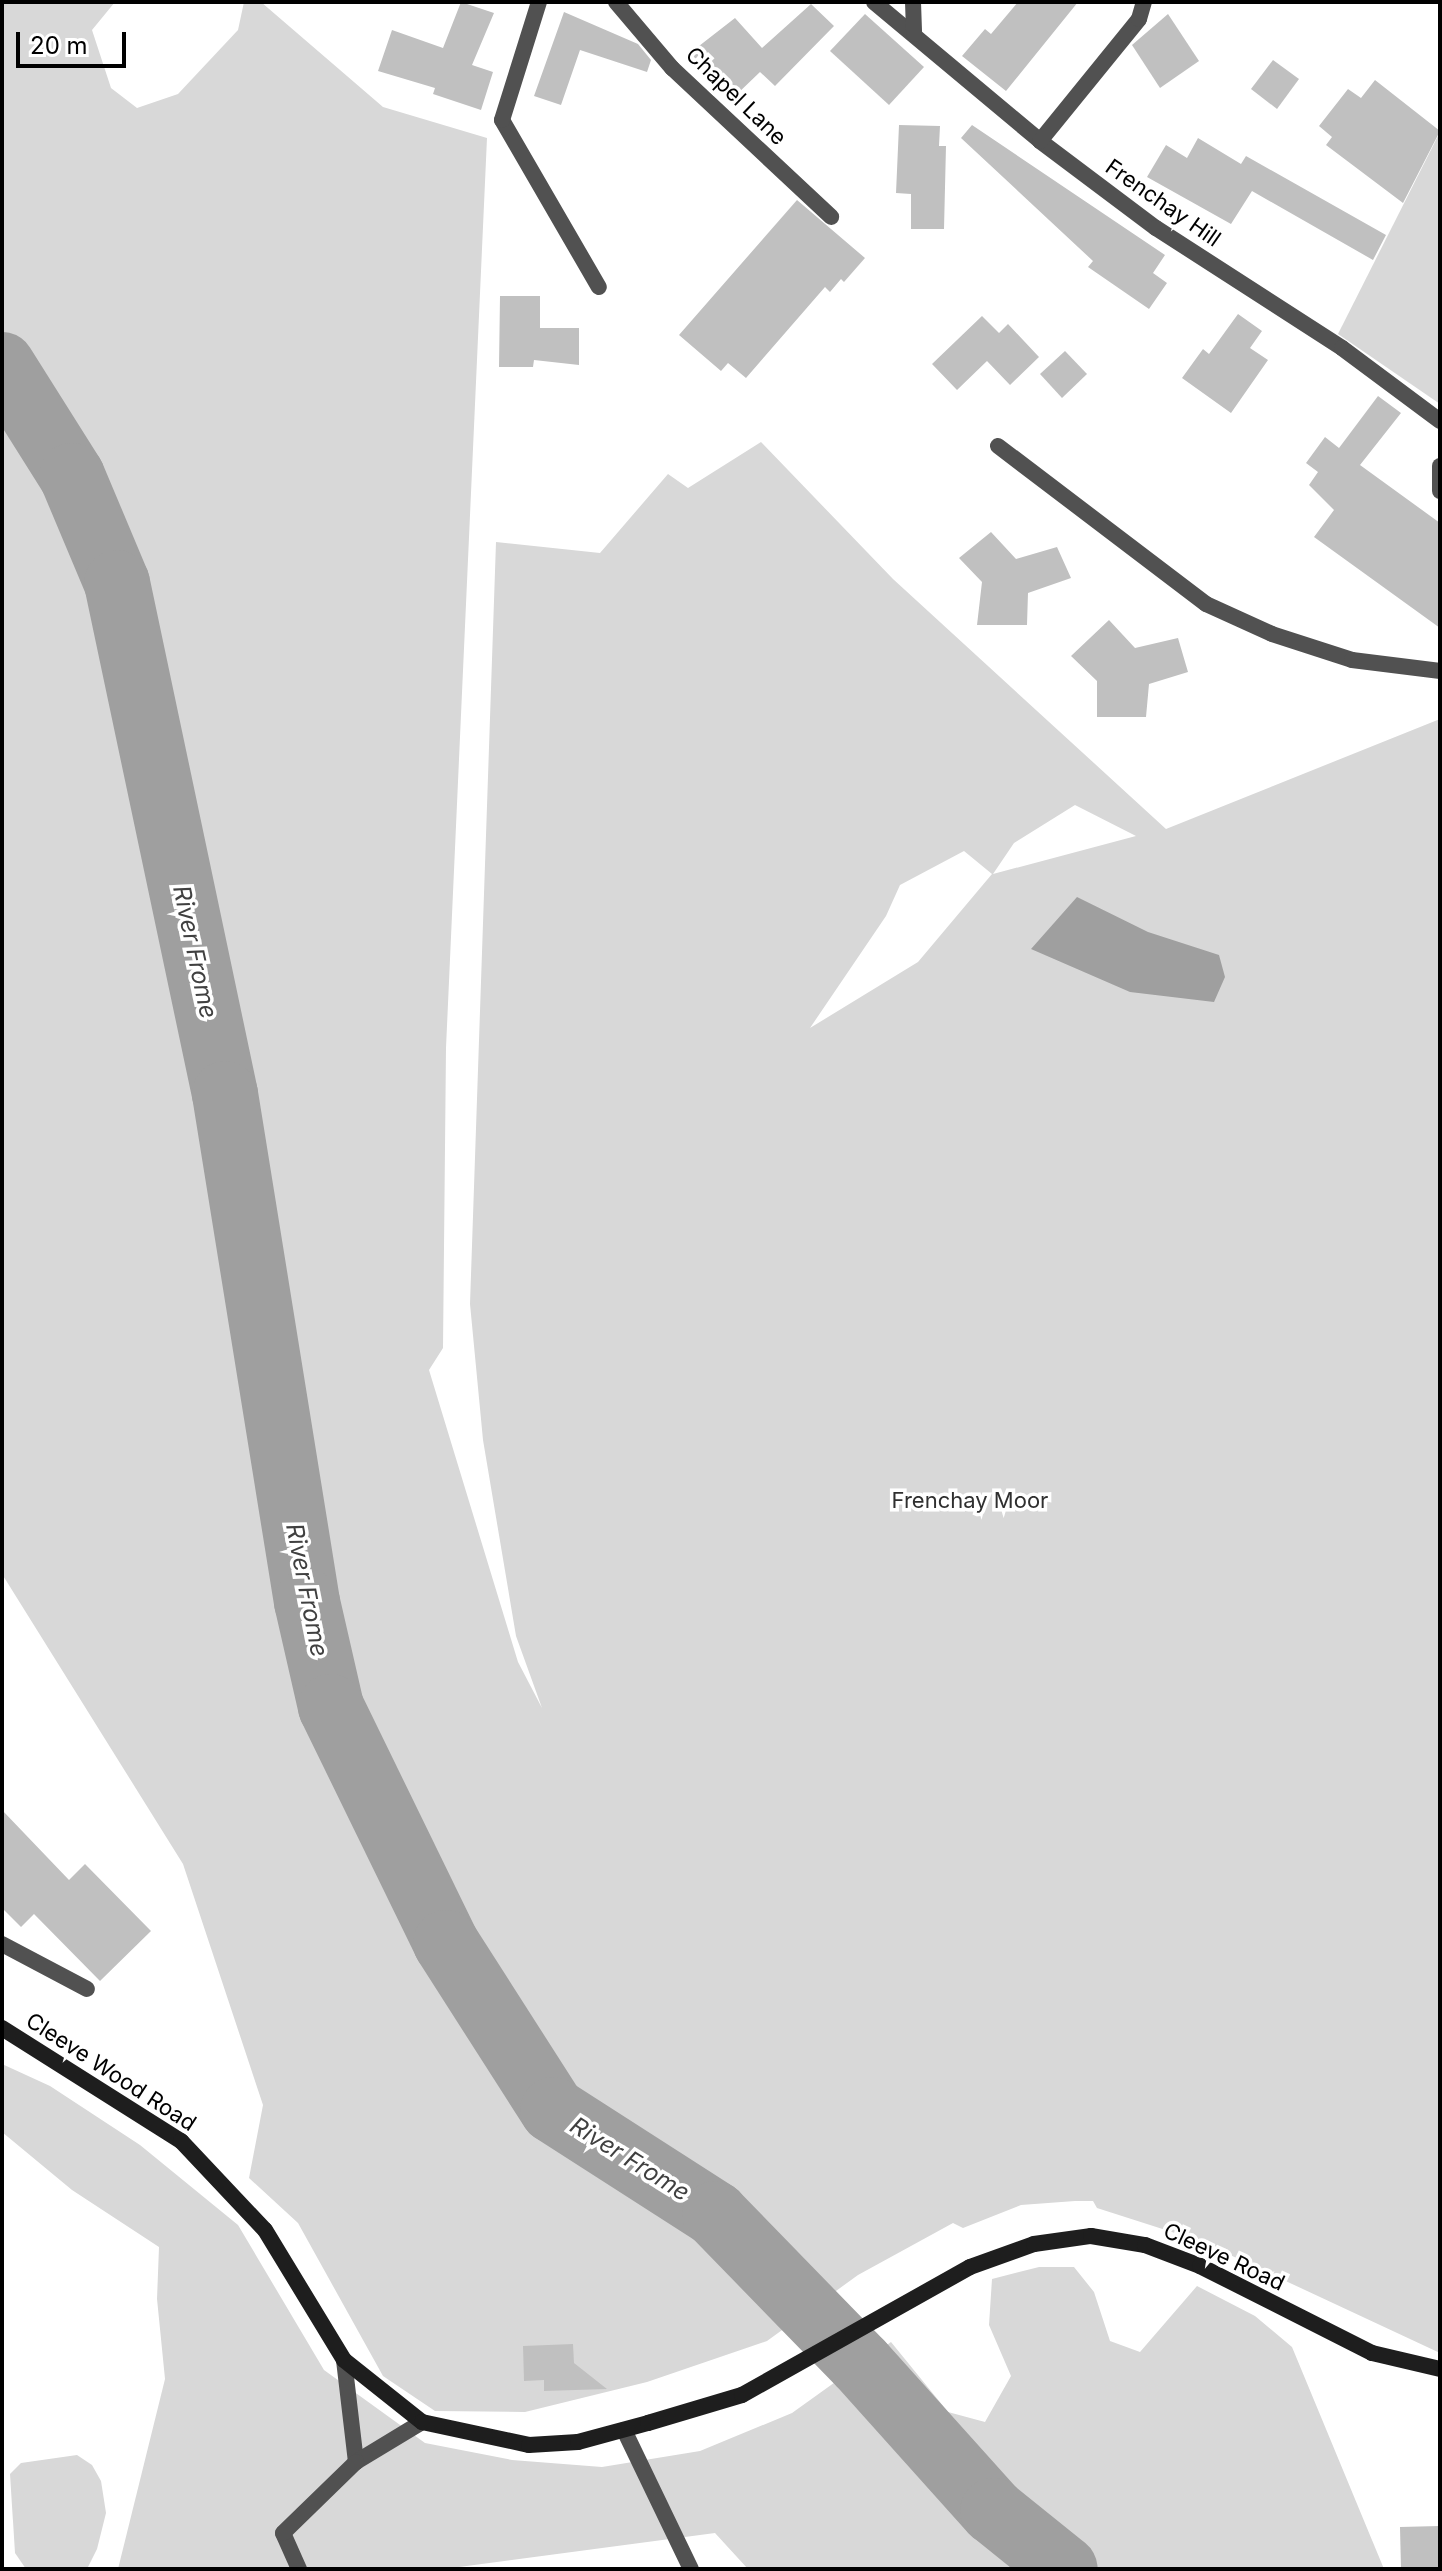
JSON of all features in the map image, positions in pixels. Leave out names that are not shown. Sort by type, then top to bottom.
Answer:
[{"type":"street","points":[[539,2],[502,120],[599,287]]},
{"type":"street","name":"Chapel Lane","points":[[616,2],[672,68],[831,217]]},
{"type":"street","name":"Frenchay Hill","points":[[874,2],[1040,141],[1156,228],[1342,348],[1440,421]]},
{"type":"street","points":[[913,2],[914,34]]},
{"type":"street","points":[[1040,141],[1139,19],[1144,2]]},
{"type":"street","points":[[998,446],[1206,604],[1272,634],[1352,660],[1440,671]]},
{"type":"street","points":[[1440,466],[1440,491]]},
{"type":"street","points":[[2,1944],[87,1989]]},
{"type":"street","name":"Cleeve Wood Road","points":[[2,2028],[181,2141],[265,2230],[344,2360],[422,2422],[529,2445],[578,2442],[742,2395],[896,2304]]},
{"type":"street","name":"Cleeve Road","points":[[896,2304],[970,2267],[1034,2244],[1091,2236],[1159,2250],[1372,2353],[1440,2369]]},
{"type":"street","points":[[344,2360],[356,2462]]},
{"type":"street","points":[[299,2569],[283,2533],[356,2462],[422,2422]]},
{"type":"street","points":[[624,2430],[691,2569]]},
{"type":"green space","name":"Frenchay Moor","points":[[2,2],[115,2],[92,30],[111,88],[137,108],[178,94],[238,30],[244,2],[261,2],[383,107],[487,138],[446,1048],[443,1348],[429,1370],[518,1662],[542,1708],[516,1636],[483,1440],[470,1304],[496,542],[600,553],[668,474],[688,488],[761,442],[893,579],[1166,829],[1440,719],[1440,2353],[1200,2241],[1097,2208],[1093,2201],[1075,2201],[1021,2205],[963,2228],[953,2223],[858,2275],[767,2341],[647,2382],[525,2412],[435,2411],[383,2376],[298,2223],[249,2178],[263,2105],[183,1864],[2,1574]],"holes":[[[1075,805],[1136,836],[993,874],[1014,843]],[[964,851],[992,874],[918,962],[810,1028],[886,916],[900,885]]]},
{"type":"green space","points":[[1440,132],[1440,404],[1338,334]]},
{"type":"green space","points":[[2,2064],[50,2086],[140,2145],[238,2225],[324,2370],[425,2443],[512,2460],[602,2467],[700,2451],[792,2413],[891,2342],[948,2412],[985,2422],[1011,2376],[989,2325],[992,2279],[1039,2267],[1074,2267],[1094,2292],[1110,2341],[1140,2352],[1197,2286],[1255,2316],[1292,2347],[1384,2569],[748,2569],[715,2533],[444,2569],[118,2569],[165,2379],[157,2299],[159,2247],[72,2190],[2,2132]]},
{"type":"green space","points":[[77,2455],[92,2465],[101,2481],[106,2513],[97,2549],[87,2569],[26,2569],[15,2553],[10,2474],[21,2463]]},
{"type":"shaded area","points":[[1077,897],[1148,932],[1219,955],[1225,977],[1214,1002],[1130,992],[1031,949]]},
{"type":"building","points":[[461,2],[494,13],[472,65],[493,72],[481,110],[433,94],[435,88],[378,71],[392,30],[443,48]]},
{"type":"building","points":[[1018,2],[1078,2],[1006,91],[962,56],[985,29],[991,34]]},
{"type":"building","points":[[811,4],[834,26],[775,86],[760,72],[734,97],[690,53],[735,18],[762,48]]},
{"type":"building","points":[[564,12],[638,44],[651,60],[647,72],[580,50],[561,105],[534,96]]},
{"type":"building","points":[[865,14],[924,67],[889,105],[830,51]]},
{"type":"building","points":[[1168,14],[1199,61],[1160,88],[1132,45]]},
{"type":"building","points":[[1273,60],[1299,79],[1277,109],[1251,89]]},
{"type":"building","points":[[1375,80],[1440,131],[1403,203],[1326,145],[1332,137],[1319,126],[1348,89],[1361,98]]},
{"type":"building","points":[[899,125],[940,126],[939,146],[946,146],[944,229],[911,229],[911,194],[896,193]]},
{"type":"building","points":[[972,125],[1165,255],[1153,273],[1167,283],[1149,309],[1088,267],[1093,261],[961,138]]},
{"type":"building","points":[[1198,138],[1241,164],[1246,156],[1386,235],[1373,260],[1252,191],[1231,224],[1147,177],[1166,145],[1187,158]]},
{"type":"building","points":[[797,200],[865,258],[844,282],[841,279],[830,292],[825,287],[746,378],[728,363],[721,371],[679,335]]},
{"type":"building","points":[[500,296],[540,296],[540,328],[579,328],[579,365],[534,360],[533,367],[499,367]]},
{"type":"building","points":[[1238,314],[1262,331],[1250,348],[1268,360],[1231,413],[1182,378],[1203,349],[1209,354]]},
{"type":"building","points":[[982,316],[999,333],[1008,324],[1039,357],[1010,385],[987,361],[957,390],[932,364]]},
{"type":"building","points":[[1065,351],[1087,374],[1062,398],[1040,374]]},
{"type":"building","points":[[1378,396],[1401,413],[1360,465],[1440,523],[1440,628],[1314,537],[1334,510],[1309,485],[1318,472],[1306,463],[1325,437],[1339,448]]},
{"type":"building","points":[[991,532],[1016,559],[1057,547],[1071,578],[1028,593],[1027,625],[977,625],[982,582],[959,558]]},
{"type":"building","points":[[1109,620],[1135,648],[1178,638],[1188,672],[1149,684],[1146,717],[1097,717],[1097,681],[1071,656]]},
{"type":"building","points":[[2,1810],[69,1880],[85,1864],[151,1931],[100,1981],[34,1914],[21,1927],[2,1908]]},
{"type":"building","points":[[573,2344],[574,2363],[607,2389],[544,2391],[544,2380],[524,2381],[523,2346]]},
{"type":"building","points":[[1439,2526],[1439,2569],[1401,2569],[1400,2527]]},
{"type":"waterway","name":"River Frome","points":[[2,365],[72,476],[117,583],[225,1094],[307,1602],[331,1707],[446,1943],[553,2110],[715,2214],[861,2364],[993,2511],[1065,2569]]}]
